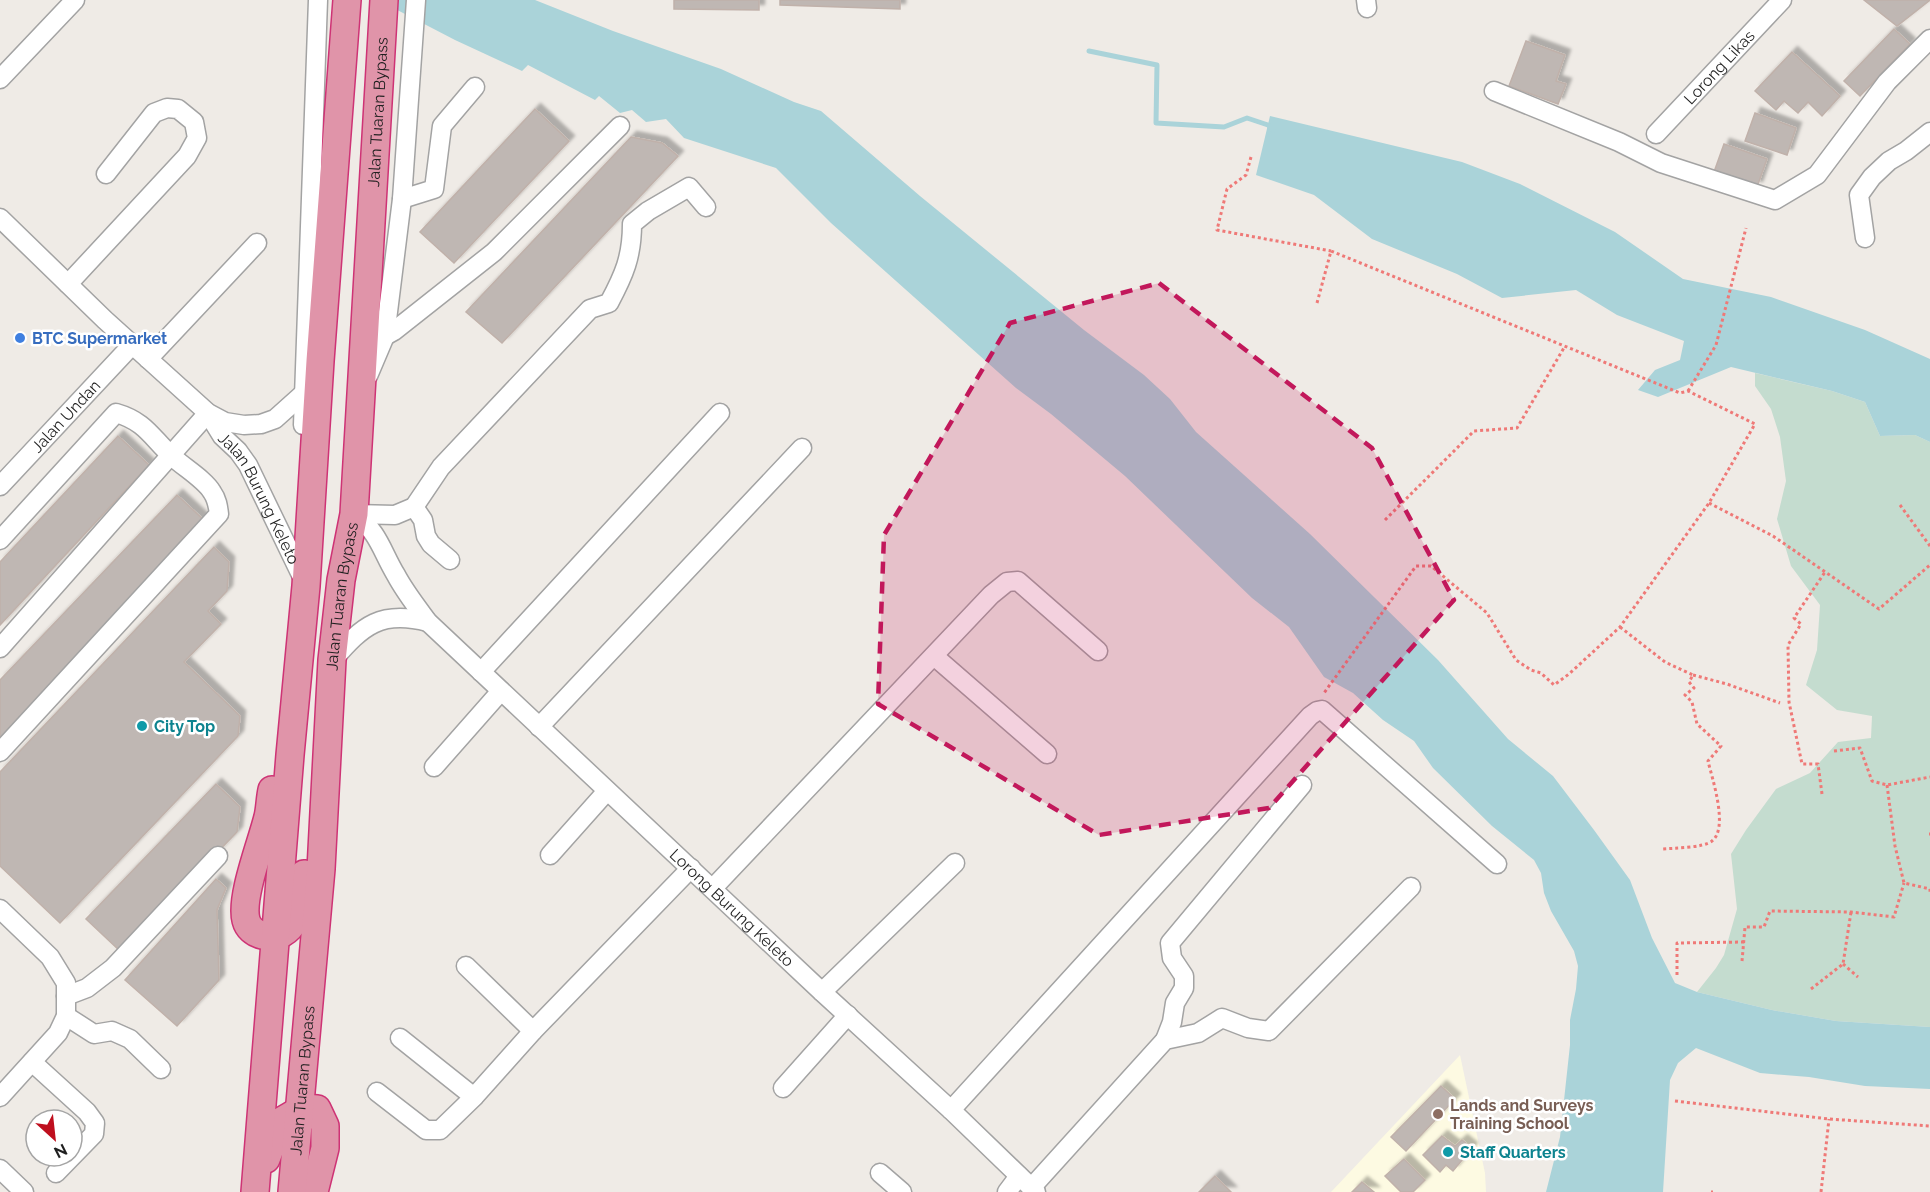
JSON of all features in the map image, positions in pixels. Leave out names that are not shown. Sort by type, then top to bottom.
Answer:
[{"type":"highway","name":"Jalan Tuaran Bypass","points":[[255,1182],[306,586],[347,0]]},
{"type":"highway","name":"Jalan Tuaran Bypass","points":[[292,1192],[321,868],[332,660],[341,580],[354,514],[383,12]]},
{"type":"highway","points":[[276,937],[286,932],[293,924],[301,900],[320,694],[332,660]]},
{"type":"highway","points":[[255,1182],[280,1122],[304,1108],[317,1109],[325,1126],[325,1148],[314,1192]]},
{"type":"street","points":[[0,79],[75,0]]},
{"type":"street","points":[[306,586],[301,491],[318,0]]},
{"type":"street","points":[[360,394],[385,336],[402,200],[416,0]]},
{"type":"street","name":"Lorong Likas","points":[[1656,134],[1782,0]]},
{"type":"street","points":[[1494,91],[1618,142],[1661,163],[1775,200],[1817,175],[1887,82],[1930,39]]},
{"type":"street","points":[[402,200],[434,189],[442,126],[476,87]]},
{"type":"street","points":[[68,284],[186,156],[197,138],[194,122],[178,109],[167,108],[154,113],[106,174]]},
{"type":"street","points":[[385,336],[494,252],[620,126]]},
{"type":"street","points":[[1864,237],[1859,195],[1872,177],[1889,161],[1930,132]]},
{"type":"street","points":[[354,514],[394,514],[414,507],[441,467],[590,309],[609,303],[624,275],[632,242],[632,224],[648,211],[689,187],[705,207]]},
{"type":"street","name":"Jalan Burung Keleto","points":[[0,218],[132,345],[208,413],[225,422],[244,425],[261,424],[275,419],[304,393]]},
{"type":"street","points":[[148,359],[257,243]]},
{"type":"street","name":"Jalan Undan","points":[[0,486],[132,345]]},
{"type":"street","points":[[0,540],[116,413],[131,417],[151,432],[171,455],[211,490],[218,504],[219,514],[0,752]]},
{"type":"street","points":[[0,648],[208,413]]},
{"type":"street","name":"Jalan Burung Keleto","points":[[208,413],[222,436],[238,451],[248,465],[306,586]]},
{"type":"street","points":[[482,672],[720,413]]},
{"type":"street","points":[[539,728],[802,448]]},
{"type":"street","points":[[414,507],[423,520],[426,536],[431,544],[450,560]]},
{"type":"street","name":"Lorong Burung Keleto","points":[[354,514],[368,524],[380,542],[396,575],[428,622],[1029,1185]]},
{"type":"street","points":[[713,888],[991,595],[1007,582],[1018,581],[1098,651]]},
{"type":"street","points":[[332,660],[363,629],[389,617],[408,616],[428,622]]},
{"type":"street","points":[[934,656],[1047,754]]},
{"type":"street","points":[[434,767],[501,691]]},
{"type":"street","points":[[951,1110],[1317,711],[1322,710],[1497,864]]},
{"type":"street","points":[[1007,1192],[1029,1185],[1165,1040],[1172,1022],[1175,1003],[1184,988],[1184,976],[1172,958],[1170,943],[1302,785]]},
{"type":"street","points":[[550,855],[607,791]]},
{"type":"street","points":[[66,996],[87,988],[112,968],[218,856]]},
{"type":"street","points":[[822,992],[955,863]]},
{"type":"street","points":[[377,1092],[426,1130],[440,1130],[474,1097],[533,1031],[691,867]]},
{"type":"street","points":[[1165,1040],[1198,1033],[1222,1018],[1248,1028],[1269,1031],[1412,887]]},
{"type":"street","points":[[0,909],[54,963],[66,983],[66,1016],[58,1033],[0,1097]]},
{"type":"street","points":[[466,966],[533,1031]]},
{"type":"street","points":[[66,1016],[94,1034],[112,1031],[129,1039],[161,1069]]},
{"type":"street","points":[[783,1088],[848,1016]]},
{"type":"street","points":[[400,1038],[474,1097]]},
{"type":"street","points":[[32,1062],[87,1112],[95,1124],[94,1134],[56,1173]]},
{"type":"street","points":[[0,1169],[24,1192]]},
{"type":"street","points":[[880,1173],[902,1192]]},
{"type":"path","points":[[1251,157],[1246,175],[1227,189],[1217,230],[1331,251],[1680,393],[1689,391],[1755,424],[1709,503],[1620,627],[1554,685],[1541,673],[1531,670],[1516,660],[1487,613],[1477,603],[1431,566],[1416,566],[1319,699]]},
{"type":"path","points":[[1689,391],[1716,345],[1746,228]]},
{"type":"path","points":[[1317,303],[1331,251]]},
{"type":"path","points":[[1385,520],[1474,431],[1517,428],[1565,346]]},
{"type":"path","points":[[1709,503],[1773,536],[1879,609],[1930,565]]},
{"type":"path","points":[[1900,505],[1930,546]]},
{"type":"path","points":[[1822,794],[1818,764],[1802,764],[1789,702],[1788,645],[1801,624],[1794,618],[1825,572]]},
{"type":"path","points":[[1620,627],[1665,662],[1693,675],[1727,684],[1780,703]]},
{"type":"path","points":[[1662,849],[1689,848],[1712,841],[1719,831],[1719,800],[1708,761],[1721,746],[1697,724],[1692,702],[1685,695],[1694,688],[1689,682],[1693,675]]},
{"type":"path","points":[[1834,751],[1860,748],[1872,781],[1887,786],[1930,777]]},
{"type":"path","points":[[1742,961],[1744,927],[1764,927],[1770,911],[1851,912],[1894,917],[1904,884],[1895,846],[1887,786]]},
{"type":"path","points":[[1904,884],[1930,889],[1930,892]]},
{"type":"path","points":[[1811,989],[1843,964],[1851,912]]},
{"type":"path","points":[[1677,975],[1677,943],[1744,942]]},
{"type":"path","points":[[1843,964],[1858,977]]},
{"type":"path","points":[[1675,1101],[1829,1119],[1930,1126]]},
{"type":"path","points":[[1821,1192],[1829,1119]]},
{"type":"highlighted area","points":[[1159,283],[1372,448],[1454,600],[1269,808],[1099,835],[878,704],[884,535],[1010,323]]},
{"type":"shaded area","name":"Lands and Surveys Training School","points":[[1460,1055],[1485,1173],[1486,1192],[1331,1192]]},
{"type":"green space","points":[[1755,373],[1832,391],[1865,402],[1880,436],[1915,435],[1930,442],[1930,1027],[1836,1021],[1772,1010],[1697,992],[1724,955],[1737,909],[1731,854],[1746,830],[1776,789],[1810,773],[1838,742],[1871,738],[1872,716],[1837,710],[1806,685],[1817,650],[1820,605],[1791,566],[1777,519],[1786,481],[1780,437],[1771,409],[1755,386]]},
{"type":"water","points":[[378,0],[535,0],[613,31],[721,69],[794,102],[821,111],[920,196],[1084,330],[1144,375],[1170,399],[1196,432],[1310,534],[1438,660],[1508,739],[1553,776],[1630,880],[1652,938],[1675,983],[1697,992],[1772,1010],[1836,1021],[1930,1027],[1930,1089],[1865,1086],[1809,1077],[1760,1073],[1696,1048],[1678,1063],[1670,1080],[1663,1192],[1546,1192],[1560,1137],[1570,1045],[1570,1020],[1578,966],[1574,951],[1551,911],[1544,893],[1541,873],[1534,860],[1492,826],[1433,768],[1414,741],[1383,720],[1353,693],[1324,677],[1289,627],[1252,598],[1125,476],[1016,388],[831,223],[776,168],[684,138],[666,119],[646,122],[632,110],[620,113],[599,96],[595,100],[528,65],[522,71],[455,40]]},
{"type":"water","points":[[1270,116],[1462,162],[1520,184],[1615,232],[1683,279],[1771,297],[1865,330],[1930,359],[1930,442],[1915,435],[1880,436],[1865,402],[1832,391],[1731,367],[1658,397],[1638,390],[1655,370],[1680,360],[1684,341],[1617,315],[1576,290],[1502,298],[1457,274],[1372,239],[1314,195],[1256,175]]},
{"type":"building","points":[[674,0],[759,0],[759,10],[674,9]]},
{"type":"building","points":[[780,0],[900,0],[900,9],[780,5]]},
{"type":"building","points":[[1864,0],[1930,0],[1897,26]]},
{"type":"building","points":[[1894,29],[1910,44],[1860,96],[1844,81]]},
{"type":"building","points":[[1526,41],[1565,55],[1556,81],[1566,84],[1558,104],[1509,86]]},
{"type":"building","points":[[1792,52],[1840,96],[1822,116],[1808,102],[1798,113],[1784,101],[1776,110],[1755,91]]},
{"type":"building","points":[[535,109],[569,141],[454,263],[420,232]]},
{"type":"building","points":[[1755,113],[1796,128],[1787,155],[1745,141]]},
{"type":"building","points":[[631,137],[662,143],[678,156],[502,343],[466,312]]},
{"type":"building","points":[[1724,144],[1767,159],[1757,187],[1714,172]]},
{"type":"building","points":[[118,436],[149,465],[0,625],[0,562]]},
{"type":"building","points":[[177,495],[206,522],[0,739],[0,680]]},
{"type":"building","name":"City Top","points":[[214,547],[229,562],[227,591],[208,611],[221,624],[184,662],[240,716],[238,736],[60,923],[0,866],[0,772]]},
{"type":"building","points":[[216,784],[240,807],[237,832],[121,952],[86,919]]},
{"type":"building","points":[[216,879],[226,888],[217,910],[219,980],[177,1026],[125,980]]},
{"type":"building","points":[[1441,1086],[1455,1099],[1406,1151],[1391,1137]]},
{"type":"building","name":"Staff Quarters","points":[[1442,1136],[1455,1146],[1462,1140],[1472,1148],[1453,1171],[1446,1165],[1440,1172],[1423,1155]]},
{"type":"building","points":[[1404,1159],[1425,1180],[1413,1192],[1401,1192],[1385,1176]]},
{"type":"building","points":[[1215,1176],[1231,1192],[1199,1192]]},
{"type":"building","points":[[1362,1182],[1374,1192],[1352,1192]]},
{"type":"waterway","points":[[1089,51],[1157,65],[1156,123],[1224,127],[1247,118],[1268,125],[1273,130]]},
{"type":"place","name":"BTC Supermarket","points":[[20,338]]},
{"type":"place","name":"City Top","points":[[142,726]]},
{"type":"place","name":"Lands and Surveys Training School","points":[[1438,1114]]},
{"type":"place","name":"Staff Quarters","points":[[1448,1152]]}]
